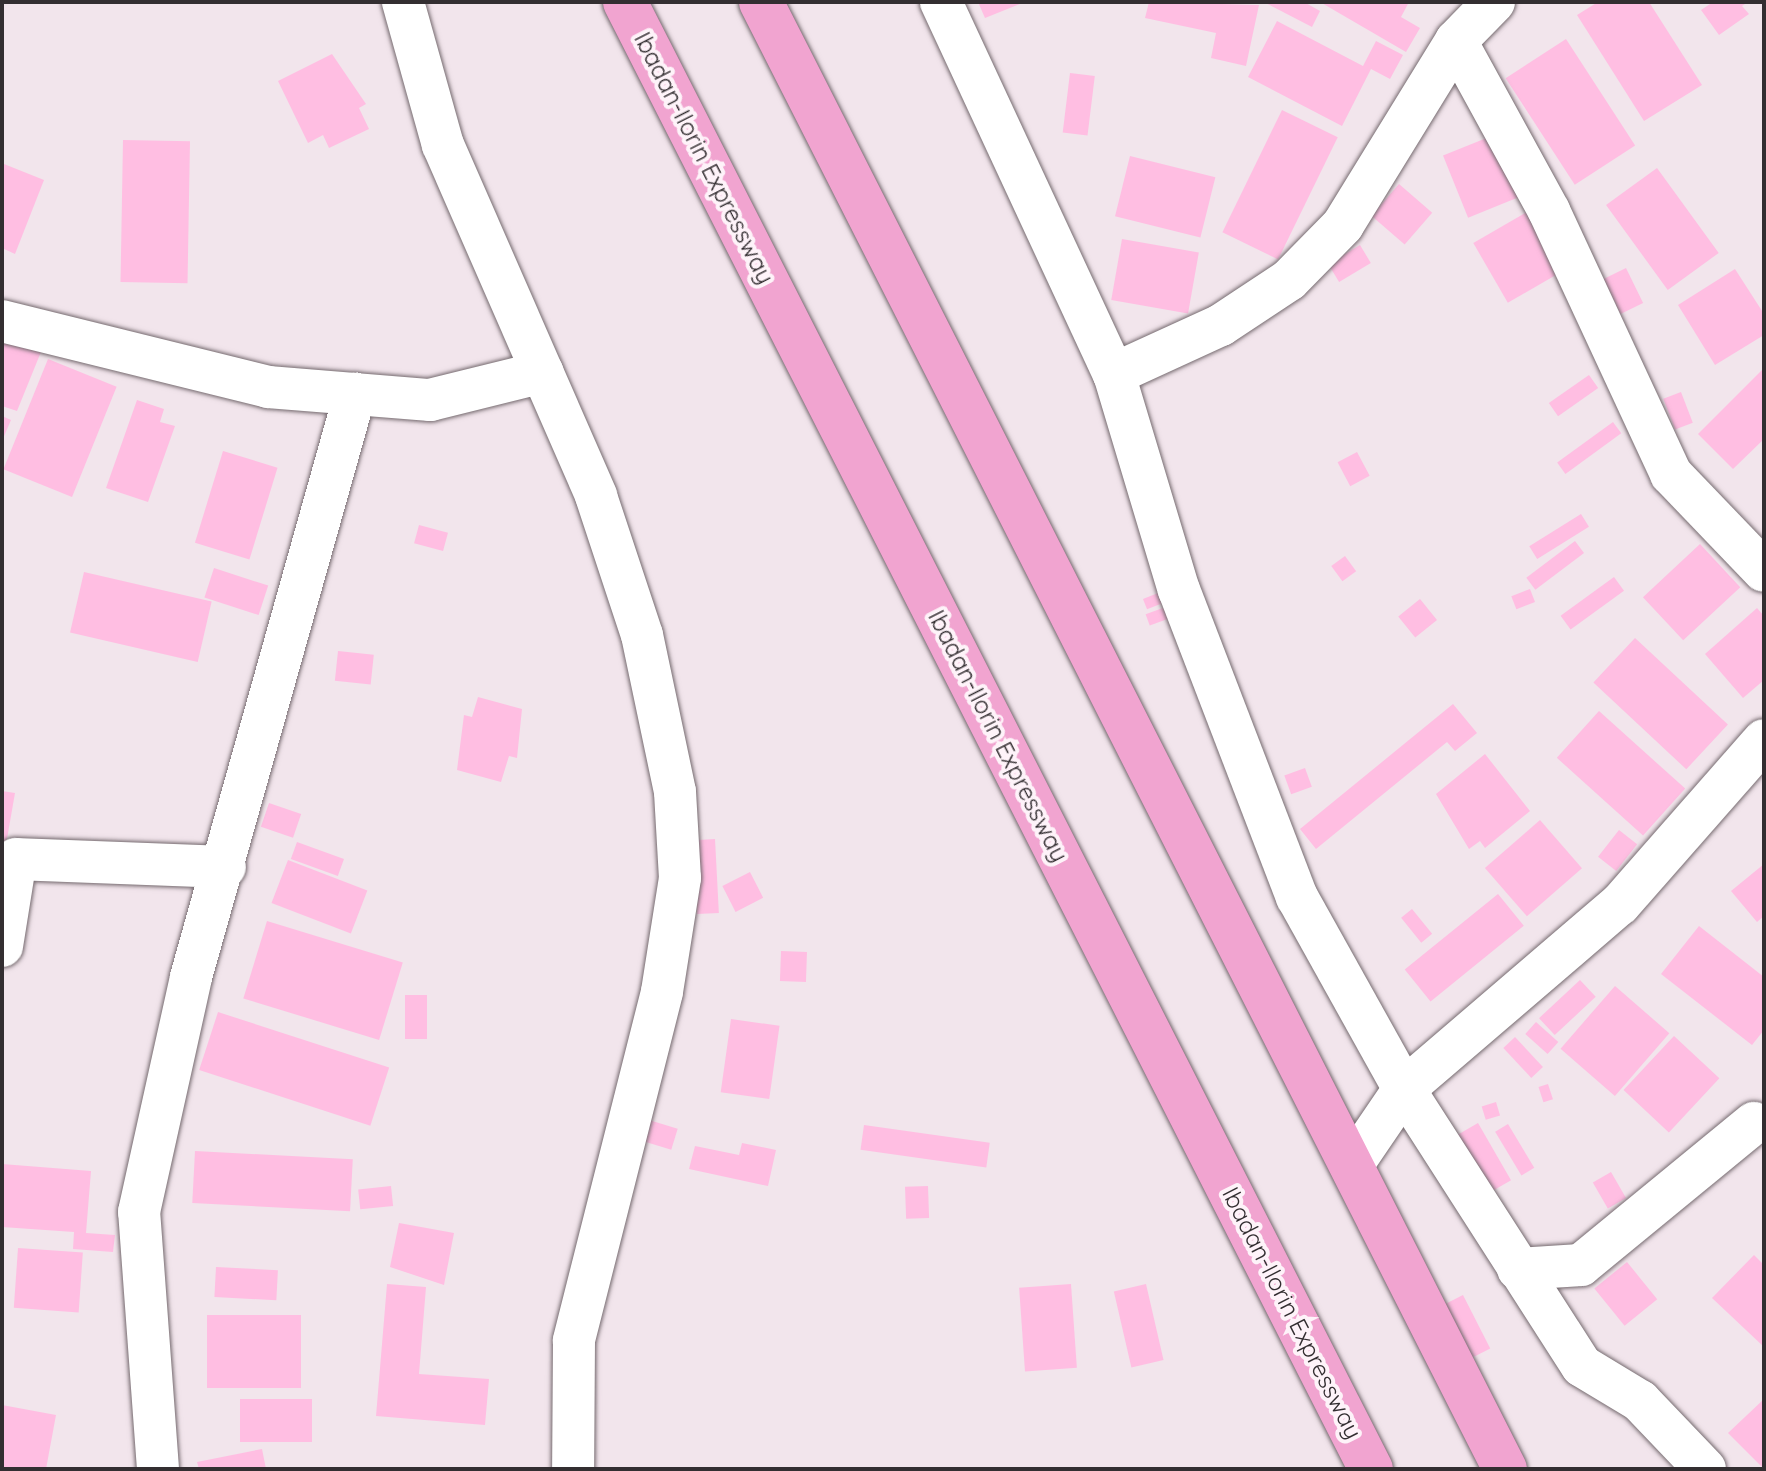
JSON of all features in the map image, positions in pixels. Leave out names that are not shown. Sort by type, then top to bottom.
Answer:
[{"type":"highway","name":"Ibadan-Ilorin Expressway","points":[[625,2],[1371,1469]]},
{"type":"highway","points":[[761,2],[1505,1469]]},
{"type":"street","points":[[403,2],[443,145],[543,372],[642,635],[675,792],[680,878],[639,1095],[574,1341],[573,1469]]},
{"type":"street","points":[[941,2],[1114,374],[1179,590],[1297,897],[1404,1089],[1582,1366],[1640,1401],[1705,1469]]},
{"type":"street","points":[[1114,374],[1221,325],[1289,280],[1343,225],[1456,41],[1494,2]]},
{"type":"street","points":[[1456,41],[1549,211],[1671,474],[1764,571]]},
{"type":"street","points":[[2,321],[268,387],[430,400],[543,372]]},
{"type":"street","points":[[158,1469],[139,1212],[191,977],[225,867],[355,394]]},
{"type":"street","points":[[1353,1164],[1404,1089],[1620,904],[1764,740]]},
{"type":"street","points":[[2,946],[16,859],[225,867]]},
{"type":"street","points":[[1518,1269],[1581,1265],[1754,1123]]},
{"type":"building","points":[[978,2],[1025,2],[985,18]]},
{"type":"building","points":[[1149,2],[1259,5],[1246,66],[1211,58],[1216,33],[1145,18]]},
{"type":"building","points":[[1264,2],[1304,2],[1320,11],[1312,27]]},
{"type":"building","points":[[1320,2],[1409,2],[1401,17],[1420,28],[1406,52]]},
{"type":"building","points":[[1598,2],[1649,2],[1702,85],[1644,121],[1577,15]]},
{"type":"building","points":[[1713,2],[1748,2],[1742,6],[1749,14],[1719,35],[1701,10]]},
{"type":"building","points":[[1277,21],[1363,66],[1376,41],[1403,55],[1390,79],[1371,69],[1342,126],[1248,77]]},
{"type":"building","points":[[1566,39],[1635,146],[1575,185],[1506,78]]},
{"type":"building","points":[[332,54],[366,104],[359,108],[369,129],[329,148],[323,135],[308,143],[278,81]]},
{"type":"building","points":[[1070,73],[1095,76],[1088,136],[1063,133]]},
{"type":"building","points":[[1282,110],[1338,137],[1278,259],[1222,232]]},
{"type":"building","points":[[1494,135],[1519,197],[1468,218],[1443,156]]},
{"type":"building","points":[[123,140],[190,141],[188,283],[121,282]]},
{"type":"building","points":[[1130,156],[1215,177],[1200,237],[1115,216]]},
{"type":"building","points":[[4,164],[44,180],[15,254],[2,248]]},
{"type":"building","points":[[1657,168],[1719,253],[1668,290],[1606,205]]},
{"type":"building","points":[[1399,184],[1432,213],[1405,245],[1371,216]]},
{"type":"building","points":[[1527,212],[1562,272],[1508,303],[1473,243]]},
{"type":"building","points":[[1122,239],[1199,253],[1188,314],[1111,300]]},
{"type":"building","points":[[1360,245],[1371,263],[1339,282],[1328,264]]},
{"type":"building","points":[[1626,268],[1643,303],[1621,314],[1604,279]]},
{"type":"building","points":[[1735,269],[1764,314],[1764,335],[1715,365],[1678,305]]},
{"type":"building","points":[[2,325],[45,342],[17,411],[2,406]]},
{"type":"building","points":[[48,359],[117,387],[72,497],[3,469]]},
{"type":"building","points":[[1764,368],[1764,439],[1733,469],[1698,434]]},
{"type":"building","points":[[1589,375],[1598,388],[1558,416],[1549,403]]},
{"type":"building","points":[[1681,392],[1693,423],[1675,430],[1663,399]]},
{"type":"building","points":[[137,400],[164,409],[160,422],[175,426],[148,502],[106,488]]},
{"type":"building","points":[[2,416],[11,420],[2,441]]},
{"type":"building","points":[[1613,422],[1621,433],[1565,474],[1557,463]]},
{"type":"building","points":[[223,451],[278,468],[249,559],[195,543]]},
{"type":"building","points":[[1357,452],[1370,476],[1350,486],[1338,462]]},
{"type":"building","points":[[1581,514],[1589,527],[1537,559],[1529,546]]},
{"type":"building","points":[[419,525],[448,533],[443,551],[414,543]]},
{"type":"building","points":[[1575,541],[1584,553],[1535,590],[1526,578]]},
{"type":"building","points":[[1700,544],[1740,587],[1683,640],[1643,597]]},
{"type":"building","points":[[1345,556],[1356,571],[1342,581],[1331,566]]},
{"type":"building","points":[[214,568],[268,586],[259,615],[204,597]]},
{"type":"building","points":[[84,572],[212,601],[198,662],[70,632]]},
{"type":"building","points":[[1614,577],[1624,591],[1571,630],[1561,616]]},
{"type":"building","points":[[1168,589],[1172,599],[1147,609],[1143,599]]},
{"type":"building","points":[[1530,589],[1535,602],[1516,609],[1511,596]]},
{"type":"building","points":[[1420,599],[1437,620],[1415,638],[1398,617]]},
{"type":"building","points":[[1171,605],[1175,616],[1150,626],[1146,614]]},
{"type":"building","points":[[1757,608],[1764,616],[1764,680],[1743,698],[1705,654]]},
{"type":"building","points":[[1635,638],[1728,725],[1686,769],[1593,683]]},
{"type":"building","points":[[338,651],[374,655],[371,685],[335,681]]},
{"type":"building","points":[[478,697],[522,709],[517,758],[509,756],[501,782],[457,770],[464,715],[472,717]]},
{"type":"building","points":[[1453,704],[1477,733],[1455,751],[1447,742],[1316,849],[1300,829]]},
{"type":"building","points":[[1599,711],[1685,789],[1643,835],[1557,758]]},
{"type":"building","points":[[1485,754],[1530,811],[1485,848],[1480,841],[1469,849],[1436,794]]},
{"type":"building","points":[[1305,768],[1312,787],[1291,794],[1284,776]]},
{"type":"building","points":[[2,791],[15,793],[4,856],[2,855]]},
{"type":"building","points":[[269,803],[301,814],[293,838],[261,827]]},
{"type":"building","points":[[1540,820],[1582,868],[1527,916],[1485,868]]},
{"type":"building","points":[[1619,830],[1637,844],[1616,871],[1598,857]]},
{"type":"building","points":[[715,839],[719,913],[697,914],[693,840]]},
{"type":"building","points":[[297,842],[344,859],[338,876],[291,859]]},
{"type":"building","points":[[288,860],[367,890],[351,933],[272,903]]},
{"type":"building","points":[[1764,864],[1764,916],[1757,922],[1731,891]]},
{"type":"building","points":[[750,872],[763,898],[736,912],[722,886]]},
{"type":"building","points":[[1498,894],[1524,926],[1431,1001],[1405,970]]},
{"type":"building","points":[[1412,909],[1432,934],[1421,943],[1401,918]]},
{"type":"building","points":[[267,921],[403,963],[379,1040],[243,998]]},
{"type":"building","points":[[1699,926],[1764,977],[1764,1030],[1752,1045],[1661,974]]},
{"type":"building","points":[[781,951],[807,952],[806,982],[780,981]]},
{"type":"building","points":[[1580,980],[1596,997],[1555,1035],[1539,1018]]},
{"type":"building","points":[[1615,986],[1669,1033],[1615,1096],[1561,1049]]},
{"type":"building","points":[[405,995],[427,995],[427,1039],[405,1039]]},
{"type":"building","points":[[218,1012],[389,1068],[370,1126],[199,1070]]},
{"type":"building","points":[[731,1019],[780,1026],[769,1099],[721,1092]]},
{"type":"building","points":[[1536,1022],[1558,1042],[1548,1054],[1525,1034]]},
{"type":"building","points":[[1674,1036],[1719,1078],[1669,1132],[1624,1090]]},
{"type":"building","points":[[1515,1037],[1543,1067],[1531,1078],[1503,1048]]},
{"type":"building","points":[[1548,1084],[1553,1099],[1543,1102],[1538,1087]]},
{"type":"building","points":[[1496,1102],[1500,1115],[1486,1120],[1482,1106]]},
{"type":"building","points":[[649,1120],[678,1129],[671,1150],[643,1141]]},
{"type":"building","points":[[1478,1123],[1511,1180],[1487,1194],[1454,1137]]},
{"type":"building","points":[[1508,1124],[1534,1168],[1521,1175],[1495,1132]]},
{"type":"building","points":[[864,1125],[990,1143],[986,1167],[861,1150]]},
{"type":"building","points":[[742,1143],[776,1150],[768,1186],[689,1169],[695,1146],[739,1155]]},
{"type":"building","points":[[195,1151],[353,1159],[350,1211],[192,1203]]},
{"type":"building","points":[[2,1164],[91,1171],[86,1233],[115,1235],[113,1252],[73,1249],[74,1232],[2,1227]]},
{"type":"building","points":[[1611,1172],[1626,1198],[1608,1208],[1593,1182]]},
{"type":"building","points":[[391,1186],[393,1206],[360,1209],[358,1189]]},
{"type":"building","points":[[928,1186],[929,1218],[906,1219],[905,1187]]},
{"type":"building","points":[[399,1223],[454,1233],[444,1285],[390,1267]]},
{"type":"building","points":[[18,1248],[83,1253],[79,1312],[14,1308]]},
{"type":"building","points":[[1754,1255],[1764,1265],[1764,1347],[1712,1298]]},
{"type":"building","points":[[1627,1262],[1657,1299],[1625,1326],[1594,1288]]},
{"type":"building","points":[[216,1267],[278,1270],[276,1300],[214,1297]]},
{"type":"building","points":[[387,1284],[426,1287],[419,1374],[489,1379],[485,1425],[376,1416]]},
{"type":"building","points":[[1071,1284],[1077,1368],[1025,1371],[1019,1288]]},
{"type":"building","points":[[1146,1284],[1164,1360],[1131,1367],[1114,1291]]},
{"type":"building","points":[[1463,1295],[1490,1348],[1472,1358],[1445,1304]]},
{"type":"building","points":[[207,1315],[301,1315],[301,1388],[207,1388]]},
{"type":"building","points":[[240,1399],[312,1399],[312,1442],[240,1442]]},
{"type":"building","points":[[1764,1399],[1764,1469],[1728,1433]]},
{"type":"building","points":[[2,1405],[56,1415],[46,1469],[2,1469]]},
{"type":"building","points":[[262,1449],[266,1469],[199,1469],[197,1462]]}]
